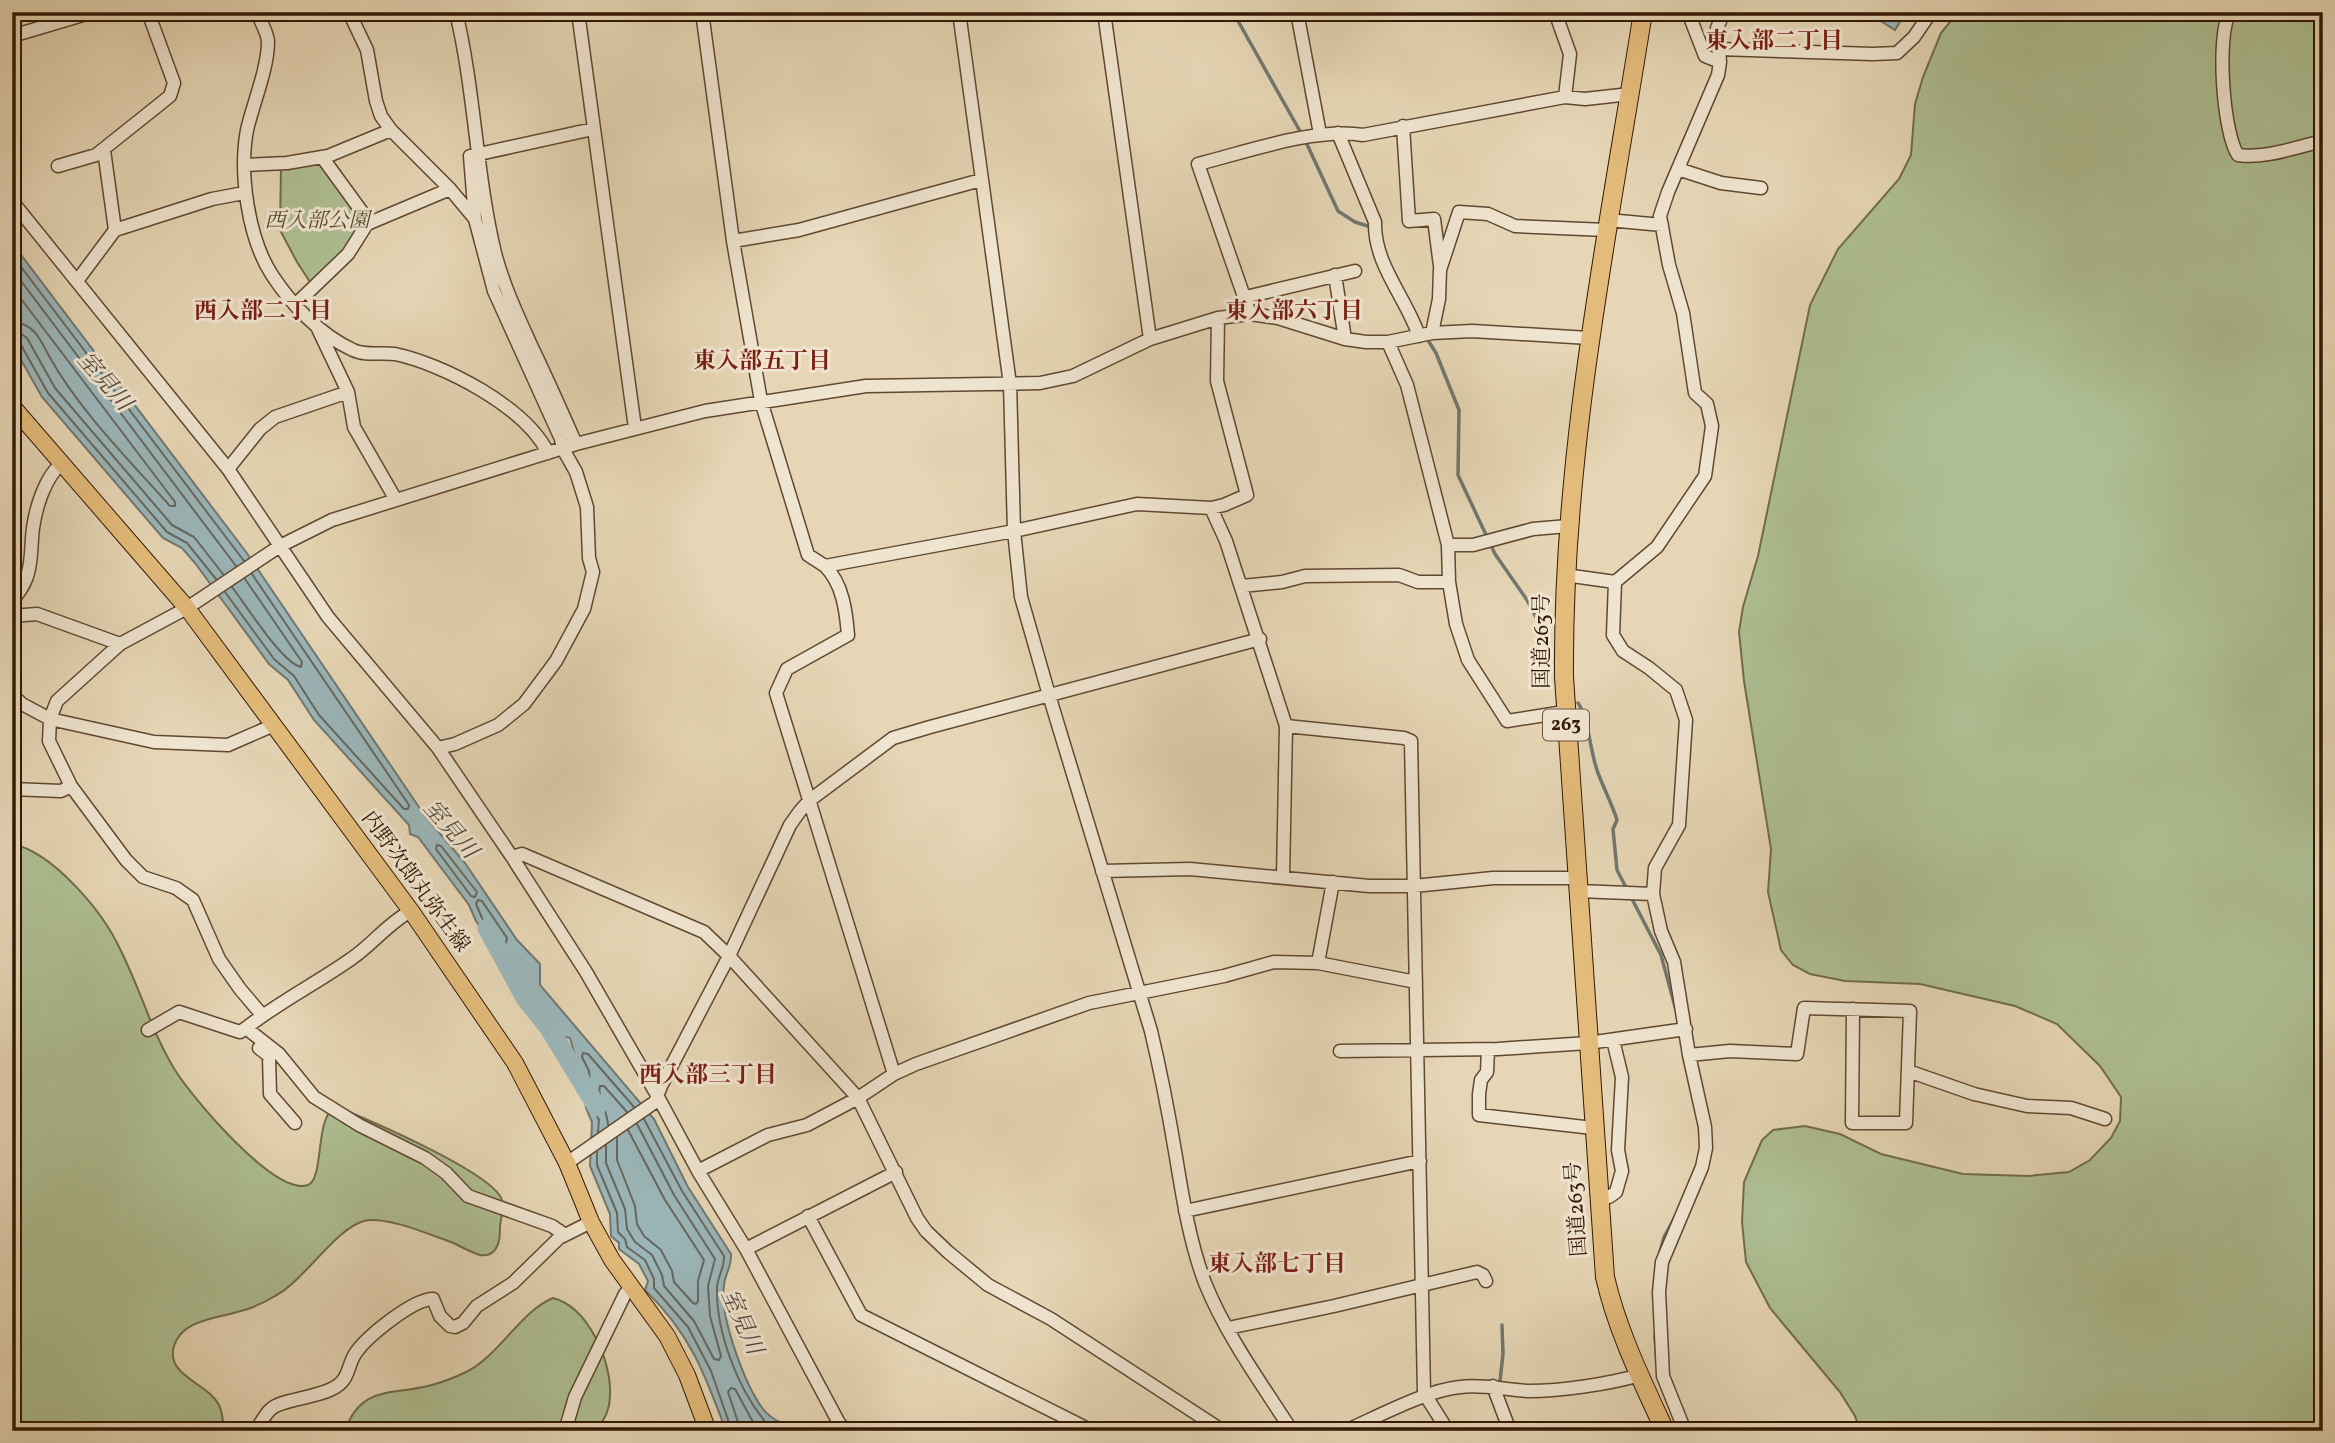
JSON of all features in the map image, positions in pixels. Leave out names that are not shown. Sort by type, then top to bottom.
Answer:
[{"type":"highway","name":"国道263号","points":[[1643,12],[1589,338],[1568,526],[1564,712],[1608,1290],[1611,1302],[1650,1378],[1665,1431]]},
{"type":"main road","name":"内野次郎丸弥生線","points":[[12,406],[193,604],[274,725],[411,911],[515,1063],[570,1161],[591,1222],[631,1288],[667,1336],[687,1375],[708,1431]]},
{"type":"street","points":[[12,36],[93,12]]},
{"type":"street","points":[[58,166],[104,150],[170,96],[174,83],[148,12]]},
{"type":"street","points":[[257,12],[268,40],[246,134],[244,193],[257,246],[271,273],[295,305],[317,327],[355,351],[395,354],[443,370],[490,394],[530,428],[548,453]]},
{"type":"street","points":[[349,12],[367,50],[376,101],[382,116],[391,130],[450,189],[475,219]]},
{"type":"street","points":[[456,12],[469,73],[495,252],[502,277],[576,444]]},
{"type":"street","points":[[578,12],[635,428]]},
{"type":"street","points":[[702,12],[733,241],[761,401],[808,555],[831,572],[846,606],[848,635],[787,668],[776,693],[894,1074]]},
{"type":"street","points":[[959,12],[1010,384],[1014,531],[1021,597],[1048,695],[1140,993],[1163,1080],[1185,1211],[1206,1284],[1227,1328],[1292,1431]]},
{"type":"street","points":[[1104,12],[1150,339]]},
{"type":"street","points":[[1297,12],[1317,135]]},
{"type":"street","points":[[1555,12],[1570,54],[1565,97]]},
{"type":"street","points":[[1688,12],[1705,56],[1897,53],[1914,37],[1931,12]]},
{"type":"street","points":[[1565,575],[1615,582],[1657,547],[1705,476],[1712,426],[1707,404],[1695,393],[1683,313],[1669,265],[1660,216],[1718,75],[1717,28],[1724,12]]},
{"type":"street","points":[[2230,12],[2224,21],[2222,56],[2232,147],[2238,155],[2248,157],[2323,141]]},
{"type":"street","points":[[1250,314],[1198,163],[1317,135],[1345,132],[1363,135],[1565,97],[1585,99],[1630,94]]},
{"type":"street","points":[[1403,126],[1409,221],[1434,219],[1440,270],[1439,299],[1425,334]]},
{"type":"street","points":[[438,748],[455,744],[498,725],[524,704],[556,661],[584,609],[593,572],[589,558],[587,507],[576,472],[563,449],[561,439],[494,292],[475,219],[470,156],[593,129]]},
{"type":"street","points":[[245,165],[287,163],[323,157],[391,130]]},
{"type":"street","points":[[1338,133],[1375,227],[1382,261],[1414,322],[1425,334]]},
{"type":"street","points":[[104,150],[115,230]]},
{"type":"street","points":[[323,157],[370,223]]},
{"type":"street","points":[[1678,169],[1721,183],[1761,188]]},
{"type":"street","points":[[733,241],[799,230],[981,180]]},
{"type":"street","points":[[295,305],[348,254],[370,223],[450,189]]},
{"type":"street","points":[[77,281],[115,230],[212,199],[244,193]]},
{"type":"street","points":[[12,201],[228,469],[276,548],[328,617],[438,748],[512,857],[586,972],[656,1099],[746,1249],[839,1423],[846,1431]]},
{"type":"street","points":[[1440,270],[1459,212],[1488,214],[1515,226],[1662,225]]},
{"type":"street","points":[[1246,296],[1355,271]]},
{"type":"street","points":[[1335,275],[1345,339]]},
{"type":"street","points":[[262,1015],[219,959],[193,900],[176,888],[144,877],[126,860],[71,786],[49,741],[50,719],[57,701],[120,644],[193,604],[276,548],[332,520],[635,428],[705,411],[866,386],[1040,383],[1073,376],[1150,339],[1218,318],[1250,314],[1278,318],[1345,339],[1388,342],[1425,334],[1472,331],[1589,338]]},
{"type":"street","points":[[825,566],[1014,531],[1138,504],[1211,508],[1247,495],[1217,381],[1218,318]]},
{"type":"street","points":[[317,327],[348,392],[354,427],[396,500]]},
{"type":"street","points":[[1388,342],[1407,385],[1448,545],[1449,582],[1456,624],[1468,660],[1507,721],[1564,712]]},
{"type":"street","points":[[228,469],[260,429],[275,417],[348,392]]},
{"type":"street","points":[[12,602],[26,579],[33,526],[45,490],[53,471],[62,463]]},
{"type":"street","points":[[1211,508],[1242,586],[1286,726],[1283,877]]},
{"type":"street","points":[[1448,545],[1473,545],[1533,529],[1568,526]]},
{"type":"street","points":[[1242,586],[1282,582],[1305,576],[1399,575],[1418,582],[1449,582]]},
{"type":"street","points":[[1615,582],[1614,635],[1623,651],[1649,667],[1676,690],[1686,720],[1679,825],[1655,868],[1653,894],[1661,931],[1674,962],[1689,1055],[1705,1127],[1706,1148],[1698,1179],[1672,1233],[1662,1262],[1650,1378],[1685,1431]]},
{"type":"street","points":[[12,617],[37,614],[120,644]]},
{"type":"street","points":[[570,1161],[656,1099],[729,956],[790,825],[810,800],[893,738],[1259,639]]},
{"type":"street","points":[[12,695],[22,704],[50,719],[153,742],[228,745],[274,725]]},
{"type":"street","points":[[1286,726],[1404,738],[1411,741],[1424,1393],[1448,1431]]},
{"type":"street","points":[[12,789],[61,792],[71,786]]},
{"type":"street","points":[[512,857],[522,853],[704,932],[858,1098],[926,1231],[989,1285],[1051,1320],[1223,1431]]},
{"type":"street","points":[[1102,871],[1190,869],[1369,886],[1414,886],[1493,878],[1578,884],[1653,894]]},
{"type":"street","points":[[1318,963],[1333,882]]},
{"type":"street","points":[[243,1030],[354,957],[396,918],[411,911]]},
{"type":"street","points":[[698,1171],[768,1135],[807,1125],[916,1064],[1089,1003],[1224,976],[1274,962],[1318,963],[1416,982]]},
{"type":"street","points":[[1689,1055],[1730,1051],[1797,1054],[1804,1008],[1853,1009],[1910,1011],[1906,1123],[1852,1123],[1853,1009]]},
{"type":"street","points":[[148,1030],[179,1012],[243,1030],[279,1054],[314,1097],[359,1125],[425,1158],[446,1173],[468,1196],[552,1226],[565,1235]]},
{"type":"street","points":[[1340,1051],[1489,1049],[1588,1043],[1686,1028]]},
{"type":"street","points":[[243,1030],[269,1056],[270,1094],[295,1123]]},
{"type":"street","points":[[1599,1196],[1609,1197],[1616,1192],[1622,1171],[1618,1150],[1622,1077],[1613,1040]]},
{"type":"street","points":[[1489,1049],[1487,1072],[1479,1094],[1479,1115],[1594,1128]]},
{"type":"street","points":[[1908,1071],[1974,1094],[2027,1106],[2071,1108],[2105,1119]]},
{"type":"street","points":[[1185,1211],[1420,1161]]},
{"type":"street","points":[[746,1249],[896,1172]]},
{"type":"street","points":[[808,1216],[861,1315],[1092,1431]]},
{"type":"street","points":[[256,1431],[271,1409],[277,1405],[309,1398],[337,1387],[346,1378],[354,1356],[366,1340],[412,1306],[433,1299],[440,1316],[450,1326],[455,1327],[463,1323],[477,1306],[513,1283],[547,1248],[591,1222]]},
{"type":"street","points":[[1227,1328],[1477,1272],[1483,1275],[1486,1282]]},
{"type":"street","points":[[565,1431],[575,1397],[625,1294],[631,1288]]},
{"type":"street","points":[[1345,1431],[1441,1390],[1461,1386],[1493,1386],[1526,1391],[1650,1378]]},
{"type":"street","points":[[1493,1386],[1510,1431]]},
{"type":"green space","points":[[1958,12],[2233,12],[2251,16],[2269,12],[2323,12],[2323,1431],[1860,1431],[1855,1416],[1840,1392],[1770,1308],[1746,1262],[1742,1222],[1744,1182],[1762,1140],[1773,1130],[1805,1126],[1840,1134],[1881,1154],[1963,1174],[2028,1176],[2069,1172],[2090,1160],[2111,1138],[2120,1121],[2121,1097],[2100,1066],[2057,1024],[2015,1006],[1920,984],[1845,981],[1810,974],[1793,965],[1781,950],[1768,892],[1771,849],[1744,681],[1739,632],[1743,607],[1758,556],[1810,305],[1838,249],[1899,179],[1911,155],[1915,104],[1923,77],[1941,33]]},
{"type":"green space","name":"西入部公園","points":[[321,161],[363,218],[345,250],[310,282],[280,230],[281,166]]},
{"type":"green space","points":[[12,844],[28,849],[60,871],[102,918],[120,949],[175,1070],[215,1121],[256,1161],[293,1185],[308,1185],[316,1174],[326,1119],[330,1111],[342,1109],[430,1149],[494,1189],[503,1205],[499,1239],[494,1251],[488,1255],[480,1255],[408,1227],[383,1221],[364,1221],[342,1234],[297,1279],[275,1296],[250,1308],[202,1321],[185,1330],[174,1346],[176,1365],[181,1372],[214,1397],[222,1414],[223,1431],[12,1431]]},
{"type":"green space","points":[[553,1298],[566,1303],[587,1324],[607,1367],[610,1401],[606,1415],[596,1431],[577,1431],[547,1425],[537,1431],[345,1431],[351,1417],[368,1399],[389,1392],[433,1385],[468,1371],[491,1354],[530,1313]]},
{"type":"water","points":[[1883,12],[1906,12],[1895,30],[1879,20]]},
{"type":"water","points":[[12,243],[246,552],[425,816],[465,863],[517,940],[540,964],[540,985],[654,1119],[688,1187],[731,1254],[724,1285],[725,1314],[741,1367],[767,1414],[793,1431],[786,1431],[774,1425],[766,1431],[726,1431],[711,1391],[685,1338],[645,1290],[648,1281],[639,1264],[619,1249],[619,1243],[611,1236],[610,1214],[590,1166],[592,1122],[586,1108],[582,1072],[579,1070],[570,1038],[565,1037],[532,1003],[504,950],[496,950],[476,921],[469,905],[418,837],[410,834],[409,825],[314,720],[288,680],[269,664],[195,563],[182,548],[163,538],[42,397],[12,344]]},
{"type":"waterway","points":[[1233,12],[1301,133]]},
{"type":"waterway","points":[[1305,140],[1338,211],[1355,222],[1374,228]]},
{"type":"waterway","points":[[1426,337],[1436,353],[1459,410],[1458,475],[1495,554],[1527,600],[1546,636]]},
{"type":"waterway","points":[[1578,703],[1585,717],[1598,773],[1617,820],[1613,829],[1617,870],[1661,955],[1677,1014]]},
{"type":"waterway","name":"室見川","points":[[487,928],[525,998],[549,1028],[597,1107]]},
{"type":"waterway","points":[[1660,1252],[1664,1237],[1675,1217]]},
{"type":"waterway","points":[[1500,1381],[1502,1325]]},
{"type":"waterway","points":[[1655,1336],[1657,1363]]},
{"type":"district","name":"東入部二丁目","points":[[1774,42]]},
{"type":"district","name":"西入部二丁目","points":[[263,312]]},
{"type":"district","name":"東入部六丁目","points":[[1294,312]]},
{"type":"district","name":"東入部五丁目","points":[[762,362]]},
{"type":"district","name":"西入部三丁目","points":[[708,1076]]},
{"type":"district","name":"東入部七丁目","points":[[1277,1265]]}]
